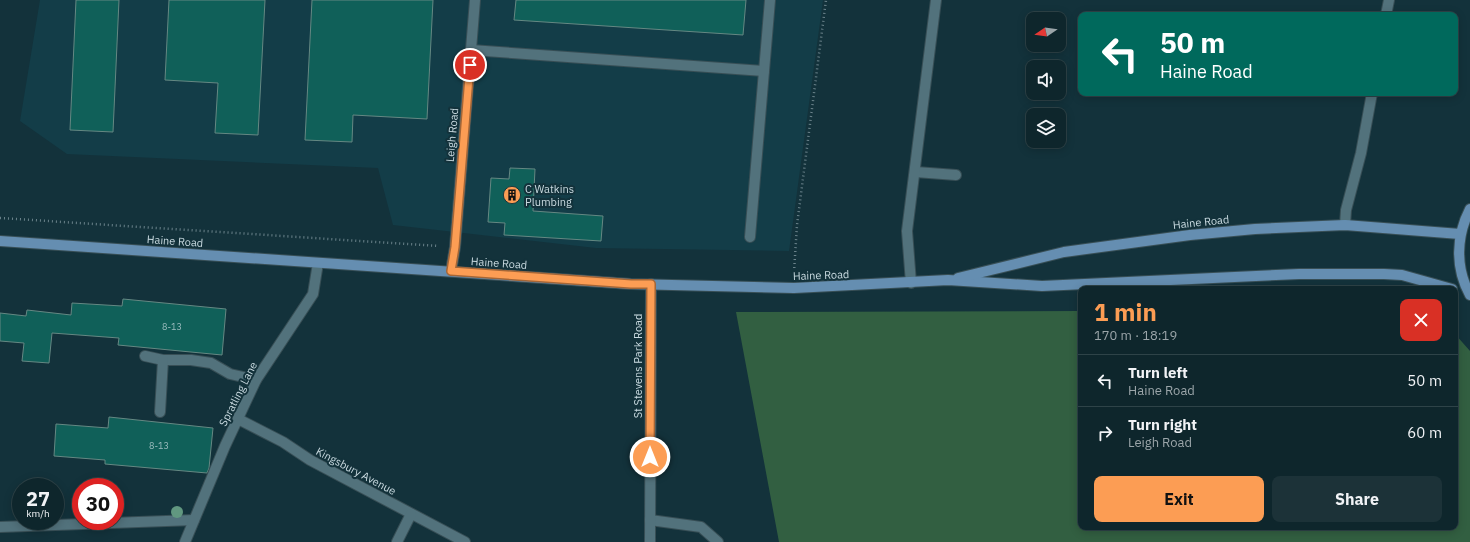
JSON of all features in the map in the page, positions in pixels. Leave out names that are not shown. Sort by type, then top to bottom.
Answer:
[{"type":"main road","points":[[1470,209],[1460,234],[1458,252],[1460,270],[1465,286],[1470,295]]},
{"type":"main road","name":"Haine Road","points":[[948,280],[1064,252],[1190,235],[1290,226],[1346,225],[1460,234]]},
{"type":"main road","name":"Haine Road","points":[[0,241],[631,284],[708,287],[794,288],[948,280],[1042,286],[1299,274],[1402,275],[1441,286]]},
{"type":"main road","points":[[1458,293],[1470,300]]},
{"type":"street","name":"Leigh Road","points":[[451,271],[455,247],[475,0]]},
{"type":"street","points":[[750,237],[770,0]]},
{"type":"street","points":[[911,283],[907,231],[916,172],[936,0]]},
{"type":"street","points":[[1387,12],[1389,0]]},
{"type":"street","points":[[471,50],[764,71]]},
{"type":"street","points":[[1346,225],[1346,210],[1361,153],[1371,96]]},
{"type":"street","points":[[916,172],[956,175]]},
{"type":"street","name":"Spratling Lane","points":[[185,542],[256,380],[313,294],[318,263]]},
{"type":"street","name":"St Stevens Park Road","points":[[650,542],[651,284]]},
{"type":"street","points":[[145,356],[163,360],[191,360],[211,363],[230,374],[256,380]]},
{"type":"street","points":[[160,412],[163,360]]},
{"type":"street","name":"Kingsbury Avenue","points":[[238,419],[283,442],[310,460],[465,542]]},
{"type":"street","points":[[397,542],[410,514]]},
{"type":"street","points":[[0,527],[194,520]]},
{"type":"street","points":[[650,520],[701,526],[718,542]]},
{"type":"path","points":[[794,288],[797,225],[826,0]]},
{"type":"path","points":[[0,218],[455,247]]},
{"type":"shaded area","points":[[40,0],[823,0],[789,251],[596,248],[393,225],[378,168],[67,154],[20,121]]},
{"type":"green space","points":[[1078,311],[1078,530],[1458,530],[1458,337],[1470,351],[1470,542],[779,542],[736,312]]},
{"type":"building","points":[[76,0],[119,0],[113,132],[70,130]]},
{"type":"building","points":[[169,0],[265,0],[258,135],[215,133],[218,83],[165,80]]},
{"type":"building","points":[[312,0],[433,0],[427,119],[353,115],[352,142],[305,140]]},
{"type":"building","points":[[516,0],[746,0],[743,35],[514,20]]},
{"type":"building","name":"C Watkins Plumbing","points":[[510,168],[535,169],[533,211],[603,216],[601,241],[504,235],[505,223],[488,222],[491,178],[509,179]]},
{"type":"building","points":[[123,299],[226,309],[222,355],[118,345],[119,338],[52,333],[49,363],[22,361],[24,343],[0,341],[0,313],[26,316],[27,310],[71,315],[72,303],[122,306]]},
{"type":"building","points":[[109,417],[213,428],[209,468],[207,473],[105,464],[105,460],[54,456],[56,424],[108,428]]},
{"type":"place","name":"C Watkins Plumbing","points":[[512,195]]},
{"type":"route","points":[[470,65],[455,247],[451,271],[631,284],[651,284],[650,457]]}]
